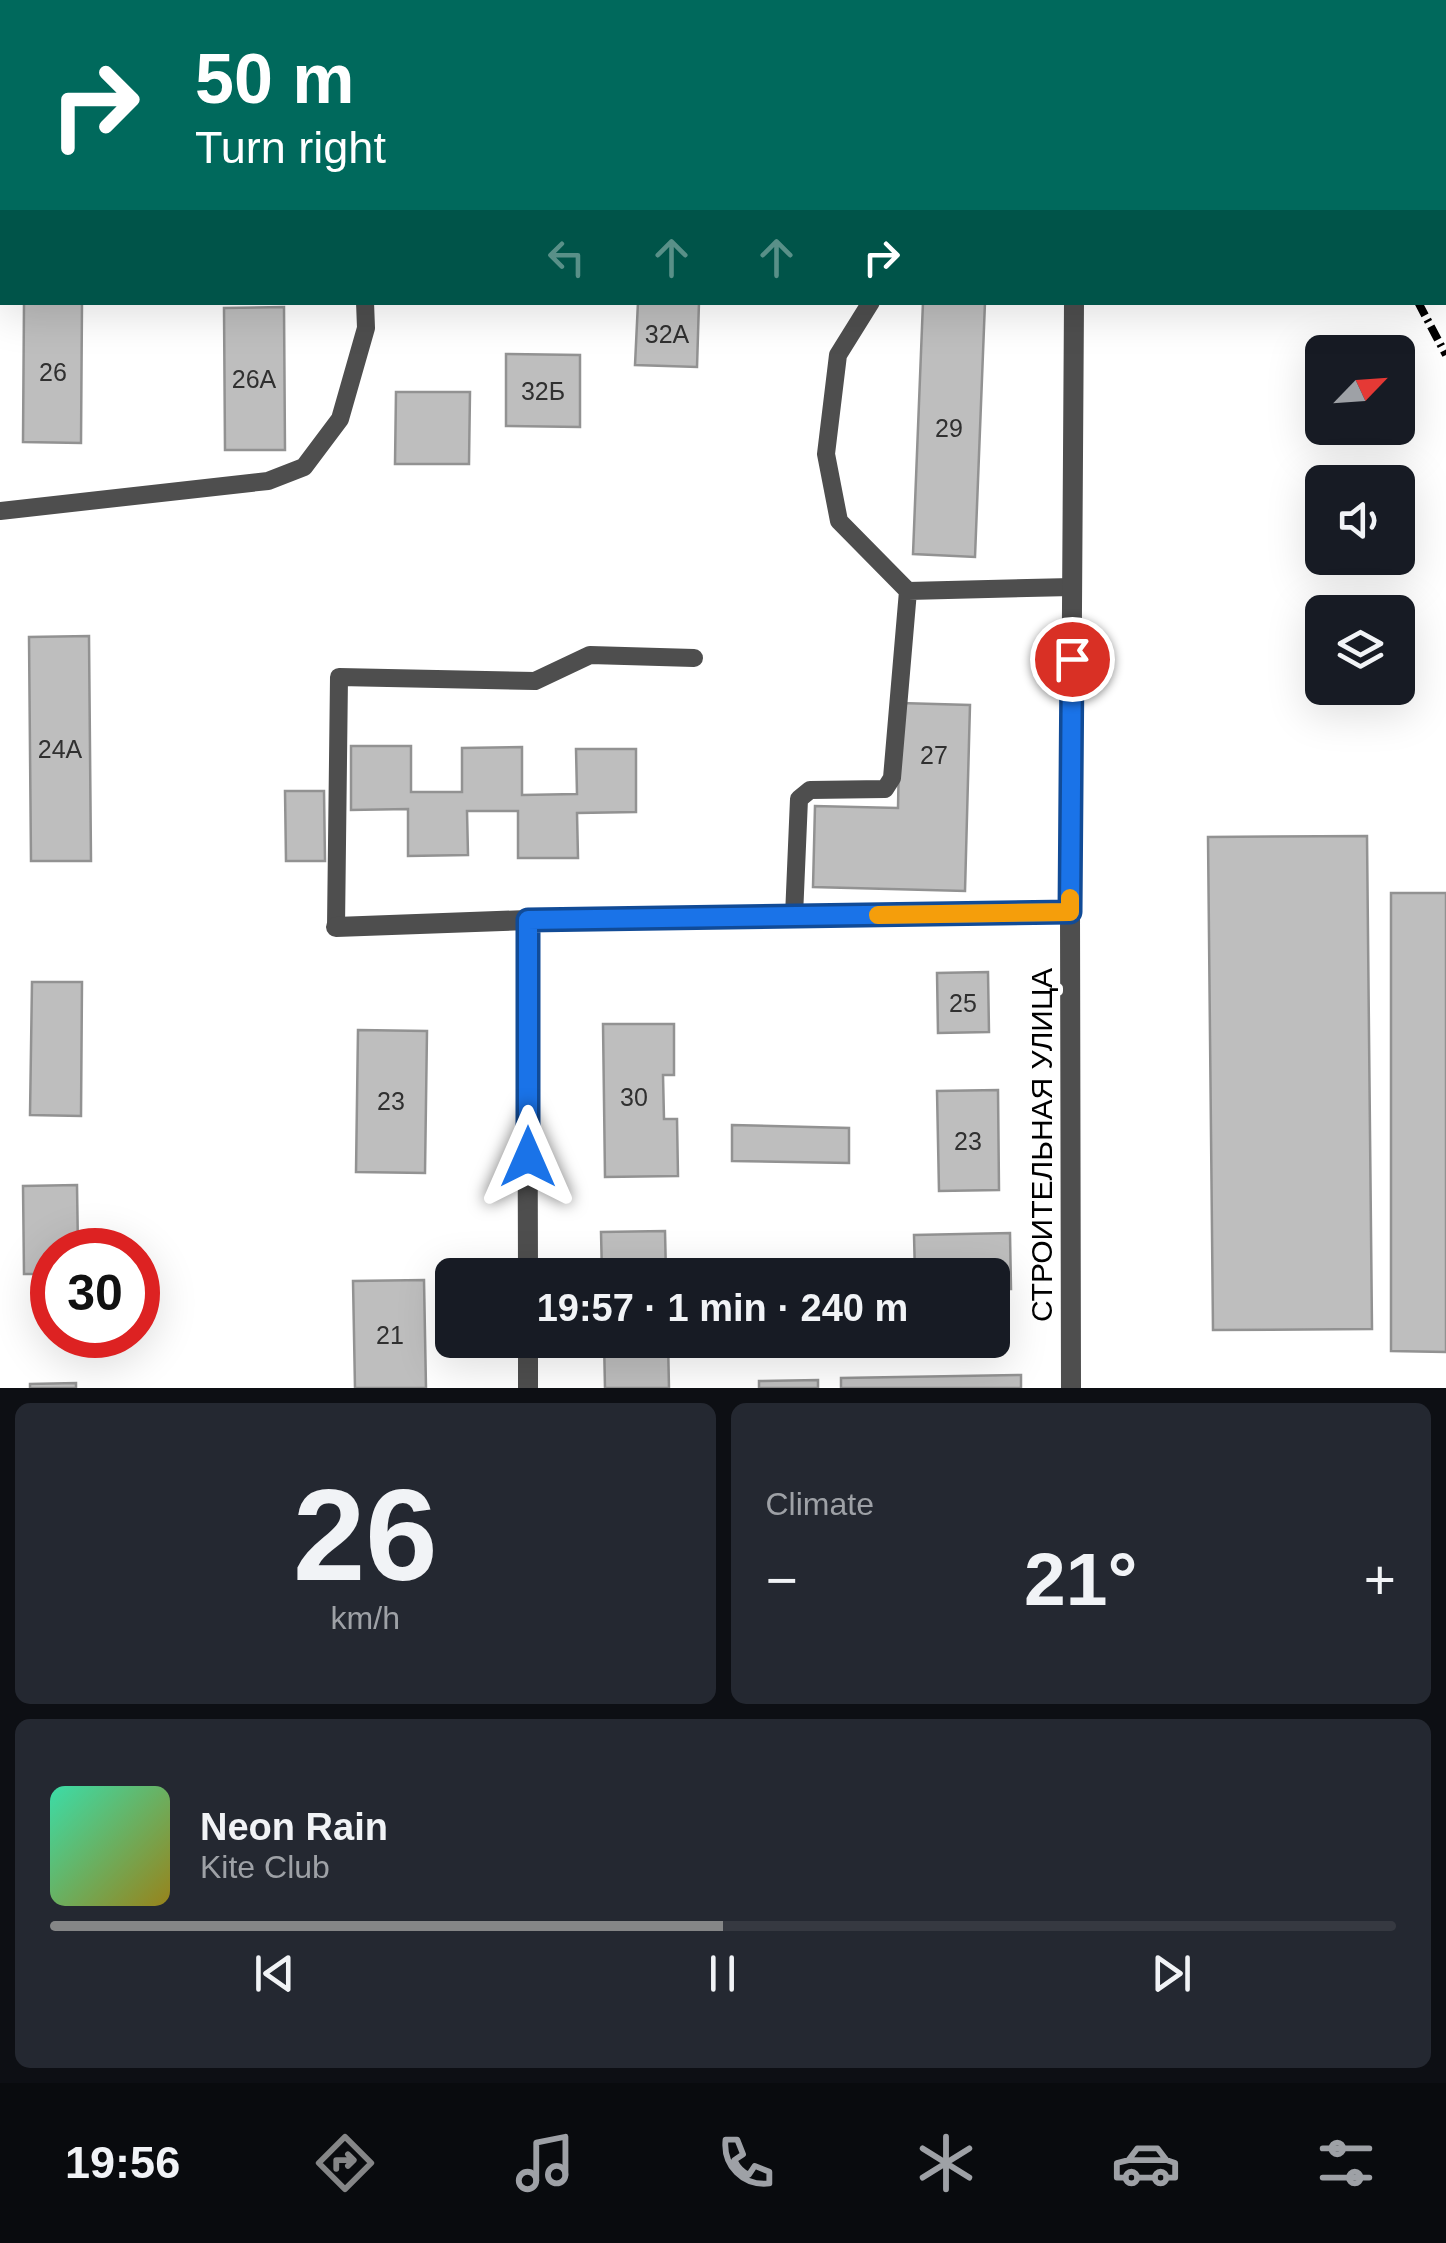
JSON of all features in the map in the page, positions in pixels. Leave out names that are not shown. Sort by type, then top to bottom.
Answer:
[{"type":"street","name":"СТРОИТЕЛЬНАЯ УЛИЦА","points":[[1072,1388],[1074,305]]},
{"type":"street","points":[[336,928],[528,920],[1070,912]]},
{"type":"street","points":[[528,920],[528,1258]]},
{"type":"street","points":[[528,1358],[528,1388]]},
{"type":"lane","points":[[0,510],[268,481],[304,467],[340,419],[366,328],[365,305]]},
{"type":"lane","points":[[870,305],[838,355],[826,454],[839,521],[908,591],[1072,586]]},
{"type":"lane","points":[[794,916],[799,798],[810,790],[886,789],[892,778],[908,591]]},
{"type":"lane","points":[[336,928],[339,676],[536,681],[590,655],[694,658]]},
{"type":"building","points":[[24,305],[82,305],[81,443],[23,442]]},
{"type":"building","points":[[638,305],[699,305],[697,367],[635,365]]},
{"type":"building","points":[[923,305],[985,305],[975,557],[913,554]]},
{"type":"building","points":[[284,307],[285,450],[225,450],[224,308]]},
{"type":"building","points":[[506,354],[580,355],[580,427],[506,426]]},
{"type":"building","points":[[396,392],[470,392],[469,464],[395,464]]},
{"type":"building","points":[[89,636],[91,861],[31,861],[29,637]]},
{"type":"building","points":[[900,703],[970,705],[965,891],[813,887],[815,806],[898,808]]},
{"type":"building","points":[[351,746],[411,746],[411,792],[462,792],[462,748],[522,747],[522,795],[577,794],[576,749],[636,749],[636,812],[577,813],[578,858],[518,858],[518,811],[467,811],[468,855],[408,856],[408,809],[351,810]]},
{"type":"building","points":[[285,791],[324,791],[325,861],[286,861]]},
{"type":"building","points":[[1367,836],[1372,1329],[1213,1330],[1208,837]]},
{"type":"building","points":[[1391,893],[1446,893],[1446,1352],[1391,1351]]},
{"type":"building","points":[[988,972],[989,1032],[938,1033],[937,973]]},
{"type":"building","points":[[32,982],[82,982],[81,1116],[30,1115]]},
{"type":"building","points":[[603,1024],[674,1024],[674,1075],[663,1075],[664,1119],[677,1119],[678,1176],[605,1177]]},
{"type":"building","points":[[358,1030],[427,1031],[425,1173],[356,1172]]},
{"type":"building","points":[[998,1090],[999,1190],[939,1191],[937,1091]]},
{"type":"building","points":[[732,1125],[849,1128],[849,1163],[732,1161]]},
{"type":"building","points":[[77,1185],[78,1228],[30,1228],[30,1274],[24,1274],[23,1186]]},
{"type":"building","points":[[665,1231],[666,1258],[602,1258],[601,1232]]},
{"type":"building","points":[[1010,1233],[1011,1289],[1010,1258],[915,1258],[914,1235]]},
{"type":"building","points":[[424,1280],[426,1388],[355,1388],[353,1281]]},
{"type":"building","points":[[604,1358],[668,1358],[669,1388],[605,1388]]},
{"type":"building","points":[[1021,1375],[1021,1388],[841,1388],[841,1378]]},
{"type":"building","points":[[818,1380],[818,1388],[759,1388],[759,1381]]},
{"type":"building","points":[[76,1383],[76,1388],[30,1388],[30,1384]]},
{"type":"railway","points":[[1420,305],[1446,355]]},
{"type":"slow traffic","points":[[878,915],[1070,912],[1070,898]]},
{"type":"route","points":[[528,1157],[528,920],[1070,912],[1072,659]]}]
